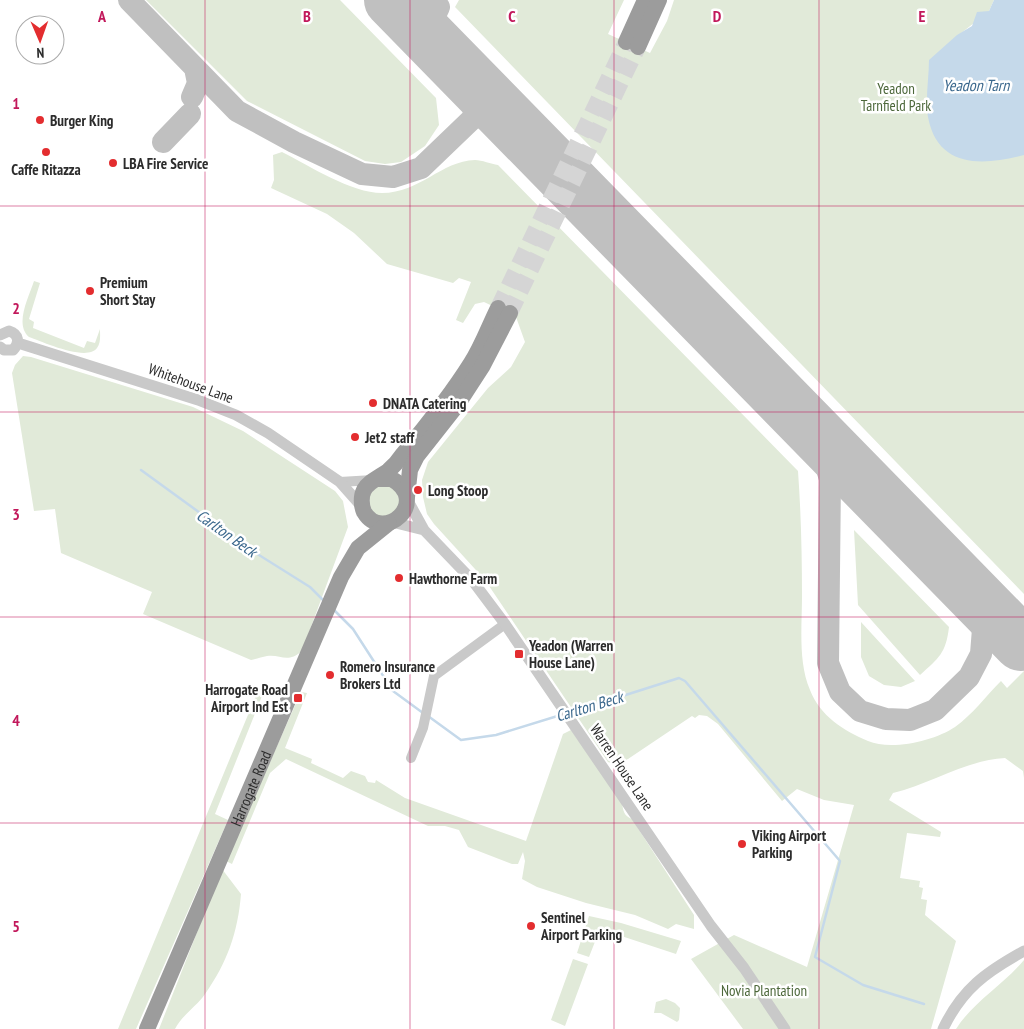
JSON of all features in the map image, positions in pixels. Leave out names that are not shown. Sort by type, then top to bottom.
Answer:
[{"type":"highway","points":[[645,0],[632,45],[659,0]]},
{"type":"highway","points":[[453,400],[410,470],[407,498],[402,515],[390,522],[373,521],[363,509],[362,498],[364,490],[397,462],[453,400],[482,368],[504,311]]},
{"type":"highway","points":[[375,480],[392,479],[404,490],[407,498]]},
{"type":"highway","name":"Harrogate Road","points":[[358,548],[363,509]]},
{"type":"highway","name":"Harrogate Road","points":[[147,1029],[341,577],[358,548],[390,522]]},
{"type":"street","name":"Whitehouse Lane","points":[[0,335],[6,331],[12,332],[16,334],[18,343],[198,400],[236,415],[268,433],[340,482],[363,509]]},
{"type":"street","points":[[0,347],[10,351],[18,343]]},
{"type":"street","points":[[340,482],[375,480]]},
{"type":"street","name":"Warren House Lane","points":[[407,498],[424,530],[472,580],[504,624],[711,926],[744,968],[785,1029]]},
{"type":"street","points":[[390,522],[424,530]]},
{"type":"street","points":[[411,758],[423,728],[434,676],[504,624]]},
{"type":"street","points":[[943,1029],[952,1008],[968,989],[989,972],[1024,951]]},
{"type":"green space","points":[[146,0],[340,0],[436,98],[439,125],[425,146],[401,162],[385,164],[365,161],[247,101]]},
{"type":"green space","name":"Yeadon Tarnfield Park","points":[[459,0],[624,0],[608,34],[650,53],[667,21],[674,0],[994,0],[989,11],[955,38],[1024,146],[1024,594],[455,7]]},
{"type":"green space","name":"Novia Plantation","points":[[282,152],[344,184],[357,189],[382,193],[396,192],[408,188],[451,166],[463,162],[478,160],[498,165],[798,471],[802,549],[802,656],[804,668],[814,699],[826,715],[842,727],[859,737],[877,744],[900,745],[924,740],[955,727],[1001,681],[1007,688],[1024,671],[1024,778],[1023,771],[1005,758],[991,760],[976,763],[893,793],[889,800],[941,832],[940,837],[907,833],[900,878],[920,881],[919,887],[923,888],[921,899],[927,900],[925,915],[956,941],[931,1029],[743,1029],[691,959],[734,935],[807,967],[854,805],[824,800],[797,789],[782,801],[718,724],[707,716],[699,715],[695,718],[692,716],[628,759],[615,765],[608,762],[485,580],[427,514],[423,497],[422,480],[428,462],[488,388],[511,367],[525,342],[516,317],[484,302],[475,304],[463,323],[456,320],[471,282],[459,278],[453,283],[387,264],[354,233],[327,214],[271,188],[274,180],[273,155]]},
{"type":"green space","points":[[34,281],[40,283],[29,319],[34,322],[33,328],[84,348],[87,341],[95,343],[100,329],[100,341],[97,348],[92,352],[75,352],[64,350],[29,337],[25,332],[23,318],[26,302]]},
{"type":"green space","points":[[23,356],[193,407],[243,431],[335,491],[343,501],[348,527],[302,651],[288,658],[267,656],[251,660],[143,614],[152,592],[61,553],[55,509],[34,511],[12,373],[15,365]]},
{"type":"green space","points":[[387,485],[396,489],[401,506],[386,519],[370,512],[369,495],[377,487]]},
{"type":"green space","points":[[854,530],[949,627],[944,649],[920,675],[858,605]]},
{"type":"green space","points":[[861,622],[915,681],[901,687],[884,685],[869,676],[861,657]]},
{"type":"green space","points":[[301,692],[307,693],[285,748],[312,759],[311,763],[343,778],[351,771],[365,776],[368,782],[375,783],[376,780],[405,798],[526,841],[563,734],[571,730],[622,802],[623,811],[632,819],[694,915],[694,929],[676,924],[668,929],[635,915],[586,903],[537,887],[522,879],[525,861],[523,852],[518,864],[512,864],[468,847],[459,830],[445,826],[428,826],[286,759],[270,773],[232,864],[226,861]]},
{"type":"green space","points":[[257,693],[262,696],[215,814],[228,820],[136,1029],[118,1029]]},
{"type":"green space","points":[[222,869],[241,894],[237,921],[230,947],[213,982],[202,998],[175,1029],[159,1029]]},
{"type":"green space","points":[[589,916],[621,923],[681,941],[676,954],[600,929],[589,957],[577,953]]},
{"type":"green space","points":[[573,959],[588,964],[565,1026],[551,1020]]},
{"type":"green space","points":[[1024,960],[1024,1029],[956,1029],[971,1010]]},
{"type":"green space","points":[[666,999],[675,1003],[680,1008],[679,1020],[677,1022],[661,1013],[654,1013],[656,1002]]},
{"type":"water","name":"Yeadon Tarn","points":[[994,0],[1024,0],[1024,155],[994,161],[965,160],[952,155],[942,147],[933,134],[927,110],[929,60],[957,35],[972,26],[977,12],[989,11]]},
{"type":"waterway","name":"Carlton Beck","points":[[141,470],[251,550],[310,587],[323,600]]},
{"type":"waterway","name":"Carlton Beck","points":[[333,609],[353,629],[393,691],[423,713]]},
{"type":"waterway","name":"Carlton Beck","points":[[569,713],[679,678],[685,681],[840,861],[815,957],[863,985],[924,1004]]},
{"type":"waterway","name":"Carlton Beck","points":[[428,716],[461,740],[496,735],[564,714]]},
{"type":"taxiway","points":[[129,0],[237,111],[294,142],[362,174],[393,177],[421,168],[471,120]]},
{"type":"taxiway","points":[[394,0],[411,11],[421,13],[439,7],[433,27],[436,38],[447,56]]},
{"type":"taxiway","points":[[192,97],[198,83],[195,68]]},
{"type":"taxiway","points":[[473,82],[478,101],[471,120],[482,115],[493,114],[514,123]]},
{"type":"taxiway","points":[[163,142],[190,114]]},
{"type":"taxiway","points":[[799,415],[821,449],[830,479],[828,663],[840,692],[860,711],[886,719],[910,720],[935,710],[969,677],[981,654],[983,629],[977,604],[961,581]]},
{"type":"runway","points":[[392,0],[1021,643]]},
{"type":"tunnel","points":[[498,308],[626,42]]},
{"type":"tunnel","points":[[510,313],[638,47]]},
{"type":"place","name":"Burger King","points":[[40,120]]},
{"type":"place","name":"Caffe Ritazza","points":[[46,152]]},
{"type":"place","name":"LBA Fire Service","points":[[113,163]]},
{"type":"place","name":"Premium Short Stay","points":[[90,291]]},
{"type":"place","name":"DNATA Catering","points":[[373,403]]},
{"type":"place","name":"Jet2 staff","points":[[355,437]]},
{"type":"place","name":"Long Stoop","points":[[418,490]]},
{"type":"place","name":"Hawthorne Farm","points":[[399,578]]},
{"type":"place","name":"Yeadon (Warren House Lane)","points":[[519,654]]},
{"type":"place","name":"Romero Insurance Brokers Ltd","points":[[330,675]]},
{"type":"place","name":"Harrogate Road Airport Ind Est","points":[[298,698]]},
{"type":"place","name":"Viking Airport Parking","points":[[742,844]]},
{"type":"place","name":"Sentinel Airport Parking","points":[[531,926]]}]
